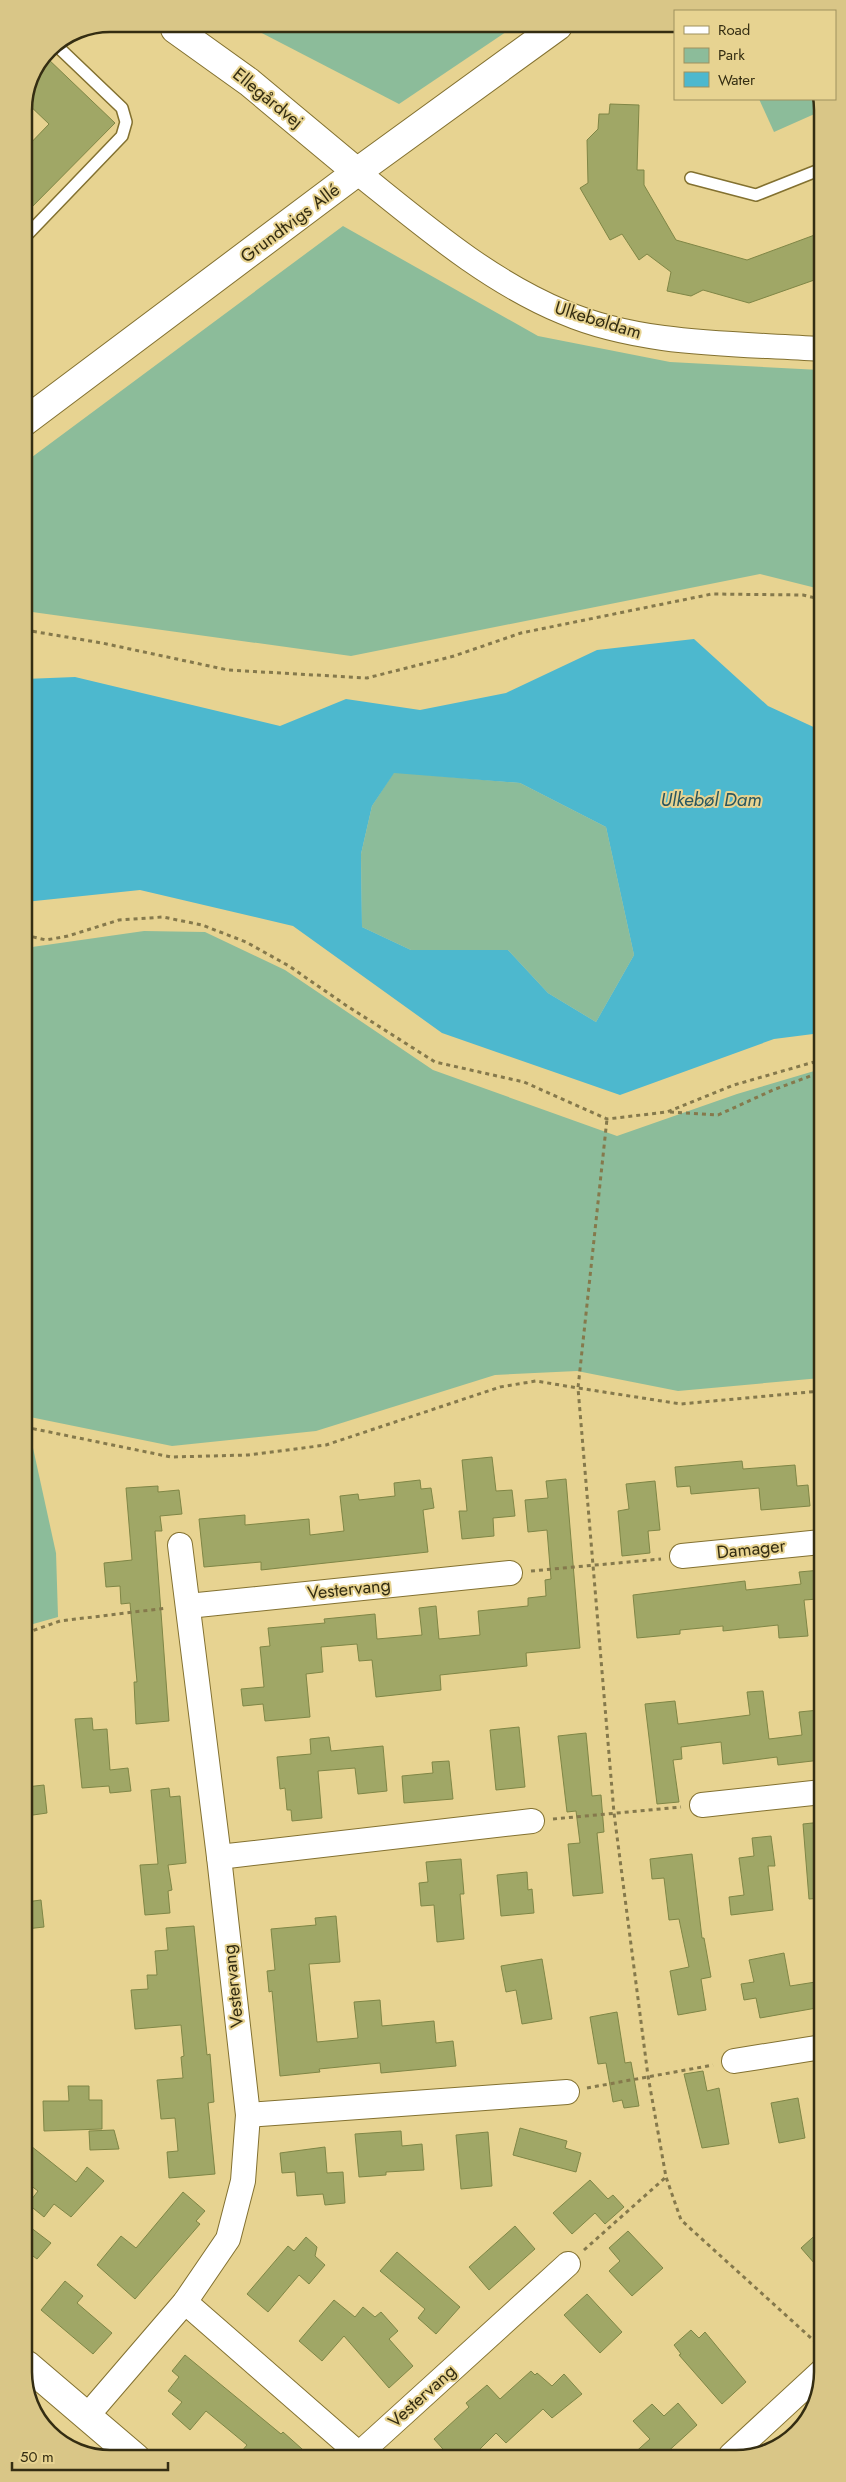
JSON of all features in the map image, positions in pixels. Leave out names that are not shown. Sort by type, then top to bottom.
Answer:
[{"type":"street","name":"Ellegårdvej","points":[[179,32],[249,82],[358,172]]},
{"type":"street","name":"Grundtvigs Allé","points":[[32,416],[358,172],[549,33]]},
{"type":"street","name":"Ulkebøldam","points":[[358,172],[421,224],[495,276],[563,313],[616,329],[662,338],[814,349]]},
{"type":"street","name":"Damager","points":[[682,1556],[814,1543]]},
{"type":"street","name":"Vestervang","points":[[87,2416],[185,2302],[228,2239],[243,2181],[248,2116],[219,1857],[180,1544]]},
{"type":"street","name":"Vestervang","points":[[188,1606],[510,1573]]},
{"type":"street","points":[[702,1805],[814,1793]]},
{"type":"street","points":[[219,1857],[532,1821]]},
{"type":"street","points":[[734,2061],[814,2047]]},
{"type":"street","points":[[248,2116],[566,2092]]},
{"type":"street","name":"Vestervang","points":[[364,2449],[568,2264]]},
{"type":"street","name":"Vestervang","points":[[185,2302],[354,2449]]},
{"type":"street","points":[[32,2369],[126,2449]]},
{"type":"street","points":[[739,2450],[808,2394]]},
{"type":"lane","points":[[32,230],[122,136],[126,122],[122,108],[61,50]]},
{"type":"lane","points":[[691,178],[756,194],[814,172]]},
{"type":"path","points":[[32,631],[102,643],[228,670],[367,678],[454,656],[521,632],[712,594],[803,595],[814,598]]},
{"type":"path","points":[[32,937],[46,940],[68,936],[119,920],[164,917],[202,925],[246,942],[289,966],[435,1062],[524,1082],[607,1120],[667,1112],[718,1115],[773,1090],[814,1075]]},
{"type":"path","points":[[667,1112],[734,1085],[814,1062]]},
{"type":"path","points":[[607,1120],[578,1388],[614,1814],[648,2076],[666,2178],[681,2220],[814,2341]]},
{"type":"path","points":[[32,1428],[171,1457],[248,1455],[326,1445],[500,1387],[536,1381],[681,1404],[814,1393]]},
{"type":"path","points":[[510,1573],[682,1556]]},
{"type":"path","points":[[32,1631],[60,1621],[188,1606]]},
{"type":"path","points":[[532,1821],[702,1805]]},
{"type":"path","points":[[566,2092],[734,2061]]},
{"type":"path","points":[[568,2264],[666,2178]]},
{"type":"green space","points":[[260,32],[505,33],[399,104]]},
{"type":"green space","points":[[759,100],[813,100],[814,114],[774,132]]},
{"type":"green space","points":[[343,226],[538,336],[670,362],[814,370],[814,588],[760,574],[351,656],[32,612],[32,457]]},
{"type":"green space","points":[[394,772],[520,783],[606,827],[634,955],[596,1022],[548,993],[508,950],[411,950],[362,927],[361,854],[372,806]]},
{"type":"green space","points":[[144,931],[205,932],[285,970],[433,1070],[617,1136],[737,1094],[814,1071],[814,1379],[678,1391],[577,1371],[495,1375],[316,1431],[172,1446],[32,1417],[32,947]]},
{"type":"green space","points":[[32,1448],[56,1553],[58,1617],[32,1624]]},
{"type":"water","name":"Ulkebøl Dam","points":[[694,639],[768,706],[814,727],[814,1034],[774,1039],[620,1095],[442,1033],[293,926],[140,890],[32,901],[32,679],[75,677],[280,726],[346,699],[420,710],[506,693],[597,650]],"holes":[[[394,773],[520,783],[606,827],[634,955],[596,1022],[548,993],[508,950],[411,950],[362,927],[361,854],[372,806]]]},
{"type":"building","points":[[50,61],[115,123],[32,207],[32,142],[49,124],[32,108],[38,81]]},
{"type":"building","points":[[610,104],[639,105],[637,170],[644,170],[644,185],[676,240],[747,260],[814,235],[814,280],[749,303],[703,290],[691,296],[667,291],[671,272],[647,254],[639,260],[622,234],[610,240],[580,188],[588,183],[587,140],[598,129],[599,114],[609,114]]},
{"type":"building","points":[[492,1457],[496,1491],[512,1490],[515,1516],[493,1518],[494,1536],[462,1539],[459,1511],[467,1511],[462,1460]]},
{"type":"building","points":[[742,1461],[743,1469],[795,1465],[797,1486],[808,1485],[810,1506],[761,1510],[759,1488],[691,1494],[690,1486],[677,1487],[675,1467]]},
{"type":"building","points":[[566,1479],[580,1648],[526,1653],[527,1666],[440,1675],[441,1690],[376,1697],[372,1660],[359,1661],[357,1644],[321,1647],[323,1672],[306,1674],[310,1717],[265,1721],[263,1704],[243,1706],[241,1689],[264,1687],[260,1647],[270,1646],[268,1628],[325,1623],[324,1619],[375,1614],[377,1639],[422,1635],[419,1608],[436,1606],[439,1639],[480,1635],[478,1611],[528,1606],[528,1598],[546,1596],[545,1580],[551,1579],[547,1530],[528,1532],[525,1500],[548,1498],[546,1481]]},
{"type":"building","points":[[420,1480],[421,1489],[431,1488],[434,1508],[423,1510],[428,1552],[261,1570],[261,1562],[204,1567],[199,1519],[245,1515],[245,1525],[309,1519],[310,1535],[344,1531],[340,1496],[358,1494],[359,1500],[395,1496],[394,1483]]},
{"type":"building","points":[[655,1481],[660,1530],[648,1531],[650,1553],[622,1556],[618,1511],[629,1509],[626,1484]]},
{"type":"building","points":[[158,1486],[158,1492],[179,1490],[182,1514],[160,1516],[162,1531],[155,1531],[169,1721],[136,1724],[134,1682],[137,1682],[130,1603],[121,1604],[120,1586],[106,1587],[104,1563],[132,1560],[126,1488]]},
{"type":"building","points":[[814,1571],[814,1599],[804,1600],[808,1636],[779,1638],[778,1625],[723,1631],[723,1626],[680,1630],[680,1634],[637,1638],[633,1595],[745,1581],[746,1590],[801,1584],[799,1572]]},
{"type":"building","points":[[763,1691],[769,1739],[802,1735],[799,1712],[814,1710],[814,1761],[778,1765],[777,1757],[723,1764],[721,1742],[681,1747],[682,1759],[673,1760],[679,1802],[657,1804],[645,1704],[675,1701],[678,1724],[750,1715],[747,1692]]},
{"type":"building","points":[[92,1718],[93,1730],[107,1729],[110,1770],[128,1768],[131,1791],[110,1793],[109,1786],[82,1788],[75,1719]]},
{"type":"building","points":[[519,1727],[525,1787],[496,1790],[490,1730]]},
{"type":"building","points":[[586,1733],[592,1796],[601,1795],[604,1832],[597,1833],[603,1893],[573,1896],[568,1844],[580,1843],[576,1811],[567,1812],[558,1736]]},
{"type":"building","points":[[329,1737],[331,1751],[383,1746],[387,1791],[358,1794],[355,1768],[318,1771],[322,1818],[292,1821],[291,1810],[287,1810],[285,1788],[280,1789],[277,1757],[311,1754],[310,1739]]},
{"type":"building","points":[[449,1761],[453,1799],[404,1803],[402,1776],[433,1773],[432,1762]]},
{"type":"building","points":[[44,1785],[47,1813],[32,1815],[32,1786]]},
{"type":"building","points":[[169,1788],[170,1797],[180,1796],[186,1863],[168,1865],[172,1890],[168,1891],[170,1913],[145,1915],[140,1865],[158,1864],[151,1790]]},
{"type":"building","points":[[814,1823],[814,1899],[809,1899],[803,1824]]},
{"type":"building","points":[[771,1836],[775,1866],[768,1866],[773,1910],[731,1915],[729,1897],[744,1895],[739,1858],[754,1856],[752,1838]]},
{"type":"building","points":[[692,1854],[702,1938],[704,1938],[711,1977],[701,1979],[706,2010],[678,2015],[670,1971],[689,1967],[679,1919],[669,1920],[664,1878],[652,1879],[650,1859]]},
{"type":"building","points":[[461,1859],[464,1894],[460,1894],[464,1939],[437,1942],[434,1905],[421,1906],[419,1883],[428,1882],[426,1862]]},
{"type":"building","points":[[527,1872],[528,1890],[532,1889],[534,1913],[501,1916],[497,1875]]},
{"type":"building","points":[[41,1900],[44,1927],[32,1928],[32,1901]]},
{"type":"building","points":[[336,1916],[340,1962],[309,1964],[317,2042],[358,2038],[354,2002],[380,2000],[382,2026],[434,2021],[436,2043],[453,2041],[456,2066],[381,2073],[380,2063],[319,2069],[320,2072],[280,2076],[272,1991],[269,1992],[267,1971],[275,1970],[271,1929],[316,1925],[315,1918]]},
{"type":"building","points":[[194,1926],[207,2055],[210,2054],[214,2102],[208,2103],[215,2174],[169,2178],[167,2152],[178,2151],[175,2118],[161,2119],[157,2080],[183,2078],[181,2057],[184,2056],[181,2025],[135,2029],[131,1990],[148,1989],[147,1975],[157,1975],[155,1951],[168,1950],[166,1928]]},
{"type":"building","points":[[784,1953],[790,1986],[814,1982],[814,2008],[760,2018],[756,1998],[744,2000],[741,1984],[754,1982],[749,1960]]},
{"type":"building","points":[[542,1959],[552,2019],[522,2024],[516,1990],[506,1992],[501,1966]]},
{"type":"building","points":[[617,2012],[625,2063],[631,2062],[639,2106],[624,2108],[622,2100],[613,2102],[606,2063],[598,2064],[590,2017]]},
{"type":"building","points":[[703,2071],[707,2091],[719,2088],[729,2144],[702,2148],[684,2074]]},
{"type":"building","points":[[68,2086],[89,2086],[89,2100],[102,2100],[102,2129],[44,2131],[43,2101],[69,2101]]},
{"type":"building","points":[[798,2098],[805,2138],[779,2143],[771,2103]]},
{"type":"building","points":[[520,2128],[567,2141],[565,2148],[581,2153],[576,2172],[513,2155]]},
{"type":"building","points":[[114,2130],[119,2149],[90,2150],[89,2131]]},
{"type":"building","points":[[401,2131],[402,2146],[422,2144],[424,2170],[386,2172],[386,2175],[359,2177],[355,2134]]},
{"type":"building","points":[[488,2132],[492,2186],[461,2189],[456,2135]]},
{"type":"building","points":[[32,2147],[76,2182],[87,2167],[104,2181],[71,2217],[54,2204],[44,2217],[32,2207],[32,2199],[38,2191],[32,2186]]},
{"type":"building","points":[[325,2147],[327,2173],[343,2172],[345,2203],[325,2205],[323,2194],[297,2196],[295,2172],[282,2173],[280,2153]]},
{"type":"building","points":[[590,2180],[608,2199],[613,2195],[624,2207],[605,2224],[595,2213],[572,2234],[553,2213]]},
{"type":"building","points":[[183,2192],[205,2211],[196,2221],[200,2224],[135,2299],[97,2265],[121,2236],[136,2248]]},
{"type":"building","points":[[515,2226],[535,2249],[489,2290],[469,2267]]},
{"type":"building","points":[[32,2229],[51,2243],[37,2259],[32,2255]]},
{"type":"building","points":[[628,2231],[663,2268],[632,2296],[609,2271],[620,2261],[609,2248]]},
{"type":"building","points":[[814,2236],[814,2263],[801,2248]]},
{"type":"building","points":[[306,2237],[317,2247],[315,2256],[325,2265],[309,2284],[299,2275],[268,2312],[247,2294],[288,2246],[294,2251]]},
{"type":"building","points":[[397,2252],[460,2307],[436,2334],[418,2318],[425,2309],[380,2271]]},
{"type":"building","points":[[65,2281],[83,2296],[77,2303],[112,2333],[93,2354],[41,2310]]},
{"type":"building","points":[[587,2294],[622,2332],[600,2353],[564,2315]]},
{"type":"building","points":[[334,2300],[355,2317],[363,2307],[375,2317],[381,2312],[398,2331],[389,2339],[413,2366],[389,2388],[344,2336],[322,2361],[299,2341]]},
{"type":"building","points":[[691,2330],[699,2338],[705,2332],[746,2382],[722,2404],[679,2355],[681,2354],[674,2345]]},
{"type":"building","points":[[185,2355],[302,2449],[243,2449],[247,2445],[206,2411],[190,2430],[172,2414],[182,2402],[168,2391],[179,2377],[172,2371]]},
{"type":"building","points":[[531,2371],[535,2375],[537,2373],[552,2386],[564,2374],[582,2394],[552,2418],[543,2409],[506,2443],[496,2433],[479,2450],[443,2450],[434,2439],[469,2407],[466,2403],[487,2385],[500,2399]]},
{"type":"building","points":[[678,2403],[697,2425],[670,2450],[638,2450],[650,2439],[633,2421],[652,2404],[664,2416]]}]
